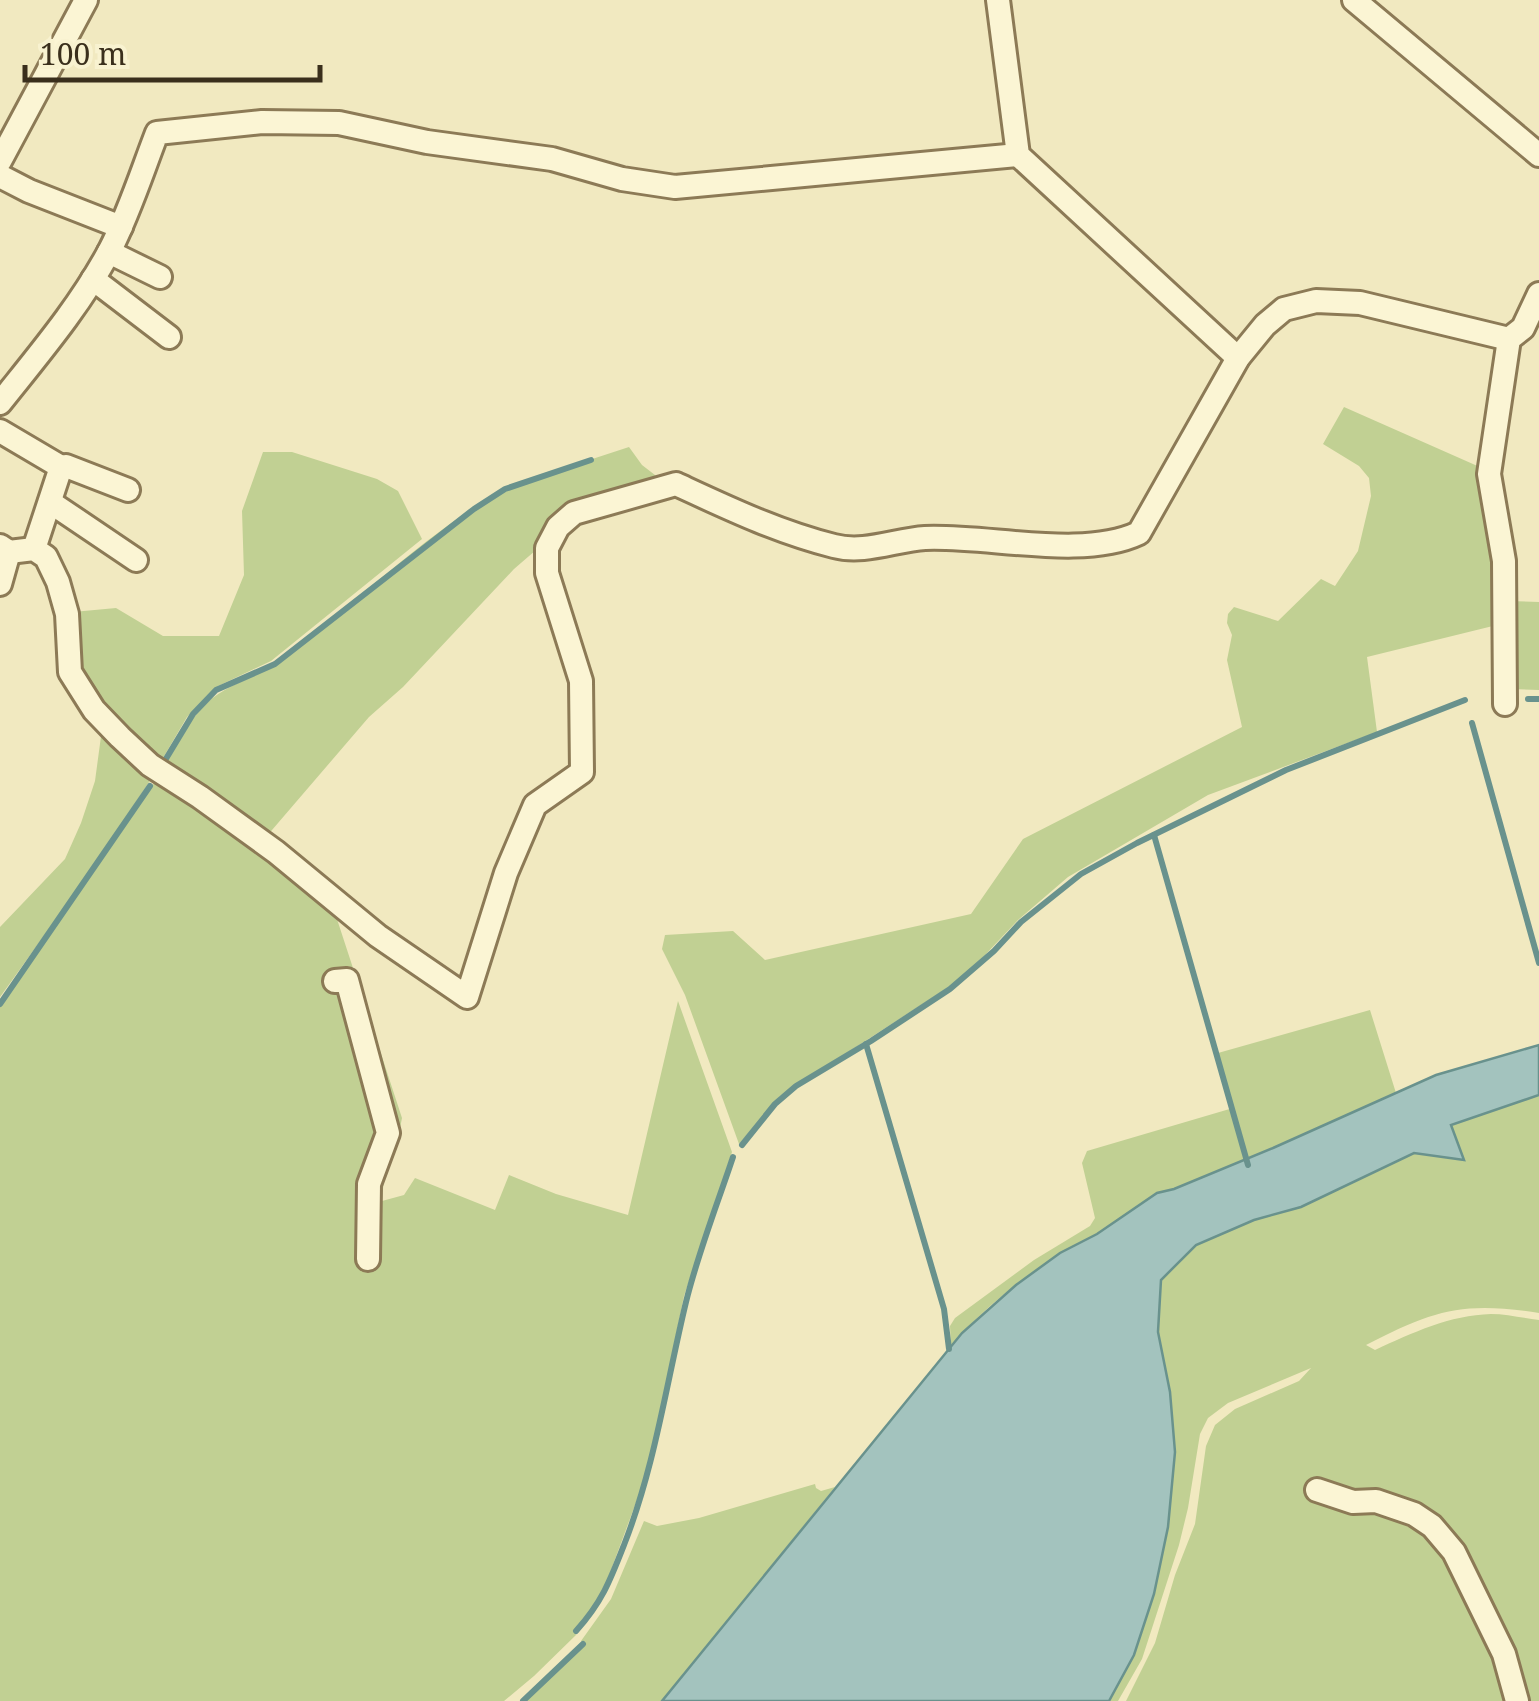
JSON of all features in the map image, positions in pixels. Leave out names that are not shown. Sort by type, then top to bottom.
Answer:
[{"type":"street","points":[[0,161],[86,0]]},
{"type":"street","points":[[998,0],[1018,155],[1238,358]]},
{"type":"street","points":[[1354,0],[1539,155]]},
{"type":"street","points":[[0,403],[66,320],[109,252],[157,133],[245,124],[339,123],[427,142],[552,159],[674,187],[1018,155]]},
{"type":"street","points":[[0,176],[121,227]]},
{"type":"street","points":[[109,252],[160,278]]},
{"type":"street","points":[[93,279],[168,337]]},
{"type":"street","points":[[1505,704],[1504,561],[1489,474],[1509,339],[1523,328],[1539,294]]},
{"type":"street","points":[[0,584],[5,549],[34,549],[46,556],[67,614],[70,672],[94,710],[120,738],[150,765],[276,852],[378,936],[468,997],[506,873],[535,805],[582,772],[580,681],[547,573],[547,548],[558,528],[574,512],[676,484],[746,518],[838,548],[884,546],[924,538],[1072,545],[1124,540],[1139,533],[1238,358],[1284,309],[1316,300],[1360,303],[1509,339]]},
{"type":"street","points":[[0,432],[61,467],[128,490]]},
{"type":"street","points":[[34,549],[61,467]]},
{"type":"street","points":[[50,502],[136,560]]},
{"type":"street","points":[[334,981],[347,980],[388,1132],[370,1184],[368,1259]]},
{"type":"street","points":[[1317,1490],[1353,1502],[1376,1501],[1414,1514],[1432,1526],[1454,1552],[1504,1654],[1518,1701]]},
{"type":"green space","points":[[1344,407],[1482,468],[1501,624],[1367,657],[1377,732],[1208,795],[1068,877],[955,983],[780,1096],[739,1144],[685,995],[662,949],[665,935],[733,931],[765,960],[971,914],[1023,839],[1242,727],[1227,660],[1232,635],[1228,614],[1234,607],[1278,621],[1321,579],[1335,586],[1358,551],[1371,496],[1369,478],[1359,466],[1323,444]]},
{"type":"green space","points":[[629,447],[642,465],[664,482],[554,522],[543,531],[543,544],[369,717],[266,837],[164,767],[188,725],[207,703],[286,657],[458,519],[519,483]]},
{"type":"green space","points":[[263,452],[292,452],[377,479],[398,491],[422,539],[271,661],[218,686],[187,717],[160,763],[117,727],[77,671],[73,612],[116,608],[163,636],[219,636],[244,575],[242,511]]},
{"type":"green space","points":[[1508,601],[1539,602],[1539,690],[1510,689]]},
{"type":"green space","points":[[102,729],[151,779],[0,997],[0,927],[65,859],[95,781]]},
{"type":"green space","points":[[157,779],[335,913],[402,1118],[384,1177],[382,1201],[404,1195],[415,1178],[495,1210],[509,1175],[556,1194],[628,1215],[678,1001],[732,1152],[684,1296],[648,1470],[604,1589],[574,1631],[576,1635],[504,1701],[0,1701],[0,1006]]},
{"type":"green space","points":[[1370,1010],[1396,1093],[1145,1202],[1015,1286],[951,1347],[950,1326],[955,1318],[1034,1260],[1090,1226],[1095,1218],[1082,1163],[1087,1151],[1233,1108],[1218,1053]]},
{"type":"green space","points":[[1539,1095],[1539,1313],[1489,1308],[1449,1311],[1366,1345],[1375,1350],[1431,1326],[1476,1315],[1539,1320],[1539,1701],[1126,1701],[1155,1643],[1195,1524],[1206,1446],[1215,1425],[1235,1409],[1299,1381],[1311,1368],[1228,1403],[1208,1418],[1200,1434],[1179,1545],[1142,1659],[1118,1701],[1109,1701],[1134,1655],[1154,1594],[1168,1527],[1175,1452],[1170,1392],[1158,1332],[1161,1280],[1196,1245],[1255,1220],[1301,1207],[1414,1153],[1463,1159],[1451,1125]]},
{"type":"green space","points":[[815,1484],[821,1491],[835,1487],[662,1701],[523,1701],[583,1644],[581,1641],[611,1599],[644,1521],[657,1526],[699,1518]]},
{"type":"water","points":[[1539,1045],[1539,1095],[1451,1125],[1464,1160],[1414,1153],[1301,1207],[1254,1220],[1196,1245],[1161,1280],[1158,1332],[1170,1392],[1175,1452],[1168,1527],[1154,1594],[1134,1655],[1109,1701],[662,1701],[962,1333],[1016,1285],[1157,1193],[1273,1148],[1436,1075]]},
{"type":"waterway","points":[[164,762],[193,714],[216,690],[275,664],[505,489],[591,460]]},
{"type":"waterway","points":[[1528,699],[1539,699]]},
{"type":"waterway","points":[[742,1145],[775,1104],[796,1086],[950,989],[1021,922],[1081,874],[1286,770],[1465,700]]},
{"type":"waterway","points":[[1472,723],[1539,963]]},
{"type":"waterway","points":[[0,1004],[150,786]]},
{"type":"waterway","points":[[1154,835],[1248,1165]]},
{"type":"waterway","points":[[866,1044],[944,1309],[949,1349]]},
{"type":"waterway","points":[[576,1631],[604,1591],[635,1515],[691,1284],[733,1157]]},
{"type":"waterway","points":[[523,1701],[583,1644]]}]
